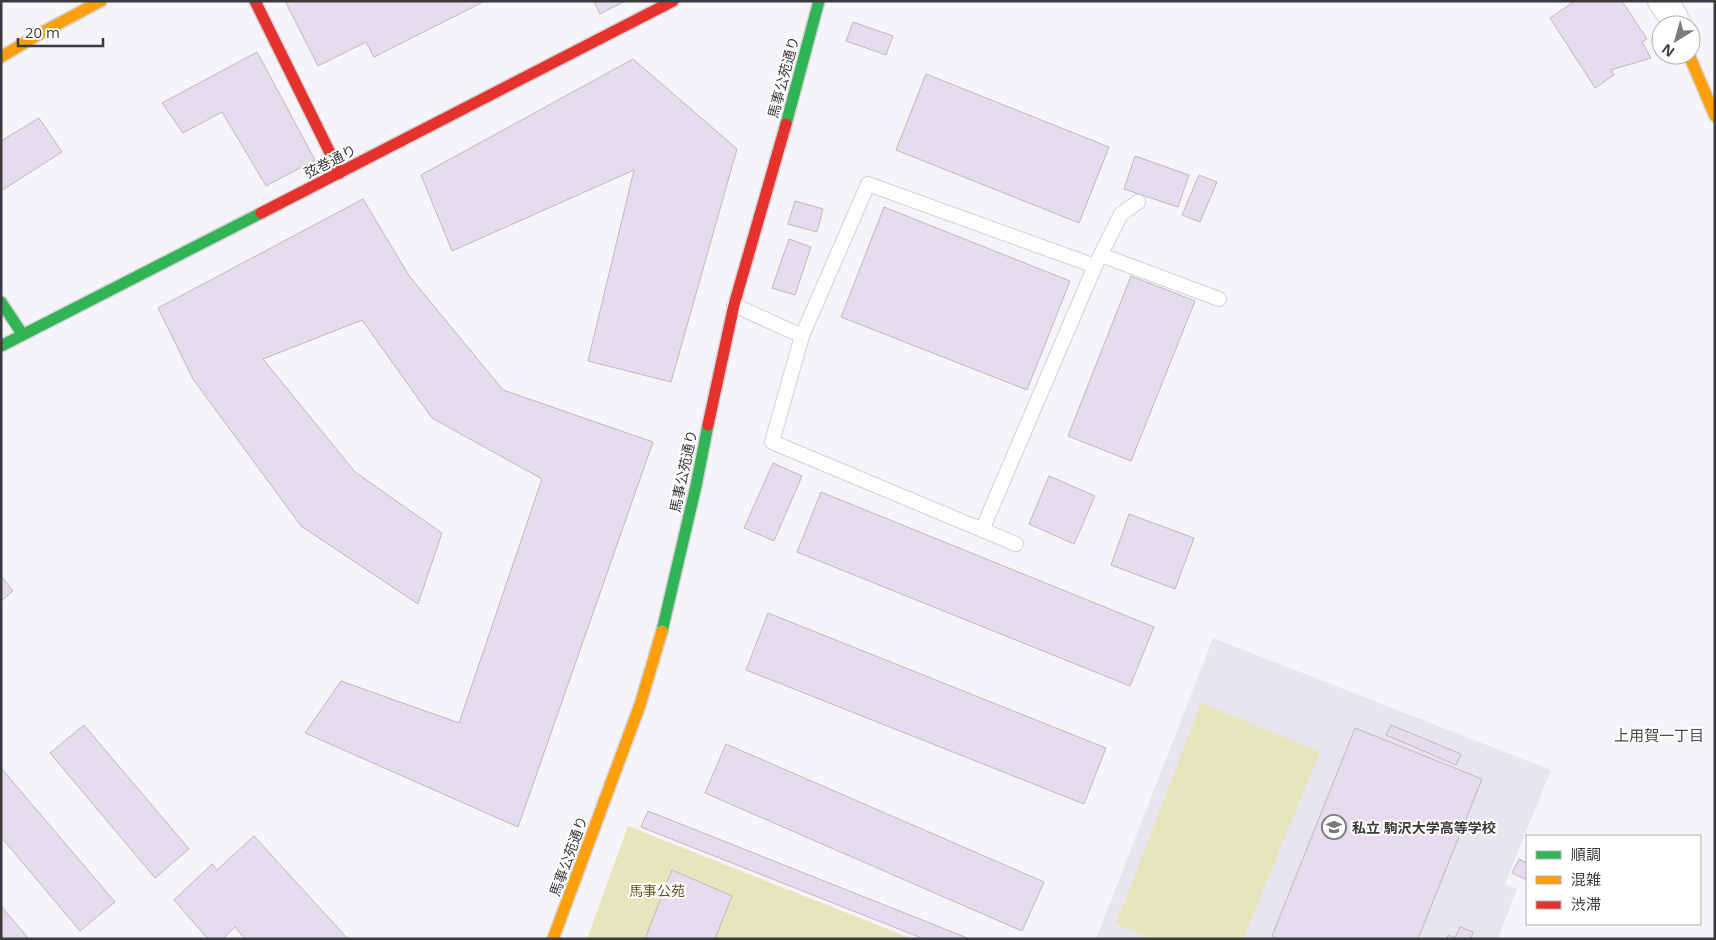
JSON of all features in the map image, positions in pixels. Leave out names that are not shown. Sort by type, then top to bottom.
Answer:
[{"type":"street","points":[[1,57],[101,1]]},
{"type":"street","points":[[254,1],[340,173]]},
{"type":"street","name":"弦巻通り","points":[[1,346],[672,1]]},
{"type":"street","name":"馬事公苑通り","points":[[553,939],[640,705],[667,615],[734,306],[819,1]]},
{"type":"street","points":[[1693,65],[1715,116]]},
{"type":"street","points":[[1,302],[23,335]]},
{"type":"lane","points":[[1016,544],[772,442],[802,336],[868,184],[1219,300]]},
{"type":"lane","points":[[982,530],[1098,260],[1121,214],[1138,202]]},
{"type":"lane","points":[[734,306],[802,336]]},
{"type":"shaded area","name":"私立 駒沢大学高等学校","points":[[1213,638],[1551,770],[1505,884],[1517,889],[1498,939],[1096,939]]},
{"type":"green space","points":[[1201,703],[1320,752],[1243,939],[1153,939],[1116,924]]},
{"type":"green space","name":"馬事公苑","points":[[628,826],[913,939],[587,939]]},
{"type":"building","points":[[285,1],[485,1],[374,57],[366,42],[318,66]]},
{"type":"building","points":[[594,1],[625,1],[600,14]]},
{"type":"building","points":[[1575,1],[1622,1],[1647,39],[1642,42],[1651,58],[1611,70],[1614,75],[1595,88],[1550,18]]},
{"type":"building","points":[[853,22],[893,36],[886,55],[846,41]]},
{"type":"building","points":[[257,52],[315,160],[266,186],[222,112],[183,133],[162,103]]},
{"type":"building","points":[[633,59],[737,149],[671,382],[588,361],[634,170],[452,251],[421,175]]},
{"type":"building","points":[[926,74],[1109,147],[1079,223],[896,150]]},
{"type":"building","points":[[39,118],[62,152],[1,191],[1,141]]},
{"type":"building","points":[[1135,156],[1189,175],[1178,207],[1124,189]]},
{"type":"building","points":[[1199,175],[1217,182],[1200,222],[1182,215]]},
{"type":"building","points":[[363,199],[410,277],[503,390],[653,442],[518,827],[305,733],[341,681],[459,723],[542,479],[432,418],[362,320],[263,359],[355,472],[442,533],[418,604],[301,526],[193,379],[158,308]]},
{"type":"building","points":[[795,201],[823,209],[817,232],[788,224]]},
{"type":"building","points":[[884,207],[1070,281],[1027,390],[841,317]]},
{"type":"building","points":[[789,239],[811,247],[795,295],[772,288]]},
{"type":"building","points":[[1131,276],[1195,301],[1131,461],[1068,436]]},
{"type":"building","points":[[773,463],[802,476],[774,541],[744,528]]},
{"type":"building","points":[[1049,476],[1095,496],[1074,544],[1029,524]]},
{"type":"building","points":[[821,492],[1154,627],[1130,686],[797,552]]},
{"type":"building","points":[[1129,514],[1194,538],[1175,589],[1111,565]]},
{"type":"building","points":[[1,576],[13,591],[1,601]]},
{"type":"building","points":[[768,613],[1106,748],[1084,804],[746,670]]},
{"type":"building","points":[[84,725],[189,849],[155,878],[50,753]]},
{"type":"building","points":[[1391,725],[1461,754],[1456,765],[1386,735]]},
{"type":"building","points":[[1355,728],[1482,779],[1418,939],[1278,939],[1272,936]]},
{"type":"building","points":[[726,744],[1044,882],[1022,931],[705,793]]},
{"type":"building","points":[[1,768],[115,902],[80,931],[1,837]]},
{"type":"building","points":[[648,811],[970,939],[924,939],[641,827]]},
{"type":"building","points":[[254,836],[348,939],[245,939],[235,927],[223,939],[208,939],[174,900],[212,864],[217,870]]},
{"type":"building","points":[[1519,859],[1526,862],[1526,880],[1512,873]]},
{"type":"building","points":[[672,870],[732,896],[715,939],[645,939]]},
{"type":"building","points":[[1,906],[29,939],[1,939]]},
{"type":"building","points":[[1460,927],[1473,932],[1471,939],[1447,939],[1448,935],[1455,938]]},
{"type":"traffic: fast","points":[[786,124],[819,1]]},
{"type":"traffic: fast","points":[[1,346],[261,213]]},
{"type":"traffic: fast","points":[[1,302],[23,335]]},
{"type":"traffic: fast","points":[[662,631],[696,486],[708,425]]},
{"type":"traffic: slow","points":[[1,57],[101,1]]},
{"type":"traffic: slow","points":[[1693,65],[1715,116]]},
{"type":"traffic: slow","points":[[553,939],[640,705],[662,631]]},
{"type":"traffic: jam","points":[[255,1],[340,173]]},
{"type":"traffic: jam","points":[[261,213],[673,1]]},
{"type":"traffic: jam","points":[[708,425],[734,305],[786,124]]},
{"type":"place","name":"私立 駒沢大学高等学校","points":[[1334,827]]},
{"type":"district","name":"上用賀一丁目","points":[[1659,735]]}]
